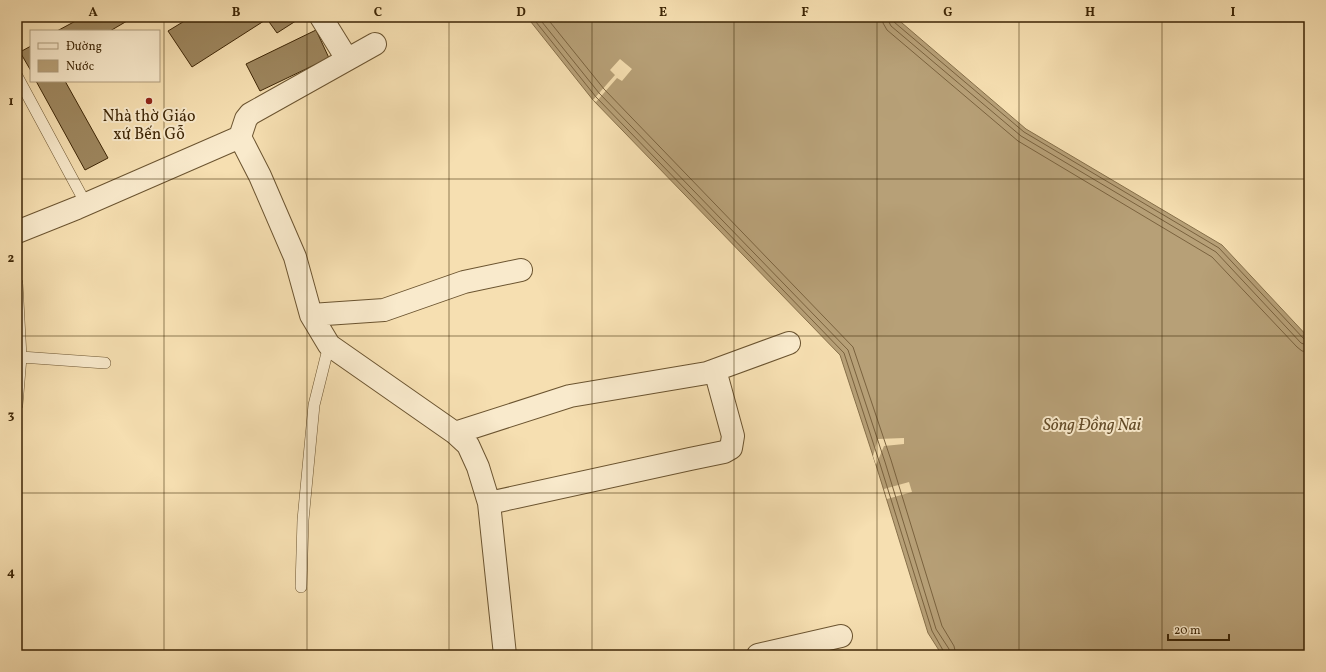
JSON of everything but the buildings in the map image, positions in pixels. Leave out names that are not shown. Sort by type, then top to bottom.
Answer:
[{"type":"street","points":[[321,17],[347,58]]},
{"type":"street","points":[[375,44],[347,58],[250,114],[246,119],[240,137],[260,176],[295,257],[311,314],[329,345],[455,433],[468,445],[478,467],[489,503],[505,655]]},
{"type":"street","points":[[17,232],[86,204],[240,137]]},
{"type":"street","points":[[311,314],[384,310],[464,282],[521,270]]},
{"type":"street","points":[[455,433],[570,396],[707,373],[789,344]]},
{"type":"street","points":[[489,503],[724,452],[731,448],[733,436],[715,370]]},
{"type":"street","points":[[758,655],[841,636]]},
{"type":"lane","points":[[17,76],[86,204]]},
{"type":"lane","points":[[17,283],[21,356],[17,405]]},
{"type":"lane","points":[[301,587],[303,520],[314,405],[329,345]]},
{"type":"lane","points":[[21,356],[105,363]]},
{"type":"water","name":"Sông Đồng Nai","points":[[527,17],[895,17],[1026,129],[1222,245],[1309,338],[1309,655],[942,655],[928,633],[840,355],[593,100]]},
{"type":"pier","points":[[620,59],[632,69],[622,81],[617,78],[596,102],[593,100],[615,75],[610,70]]},
{"type":"pier","points":[[904,438],[904,444],[884,446],[876,465],[873,456],[878,439]]},
{"type":"pier","points":[[909,482],[912,492],[887,499],[884,489]]},
{"type":"place","name":"Nhà thờ Giáo xứ Bến Gỗ","points":[[149,101]]}]
